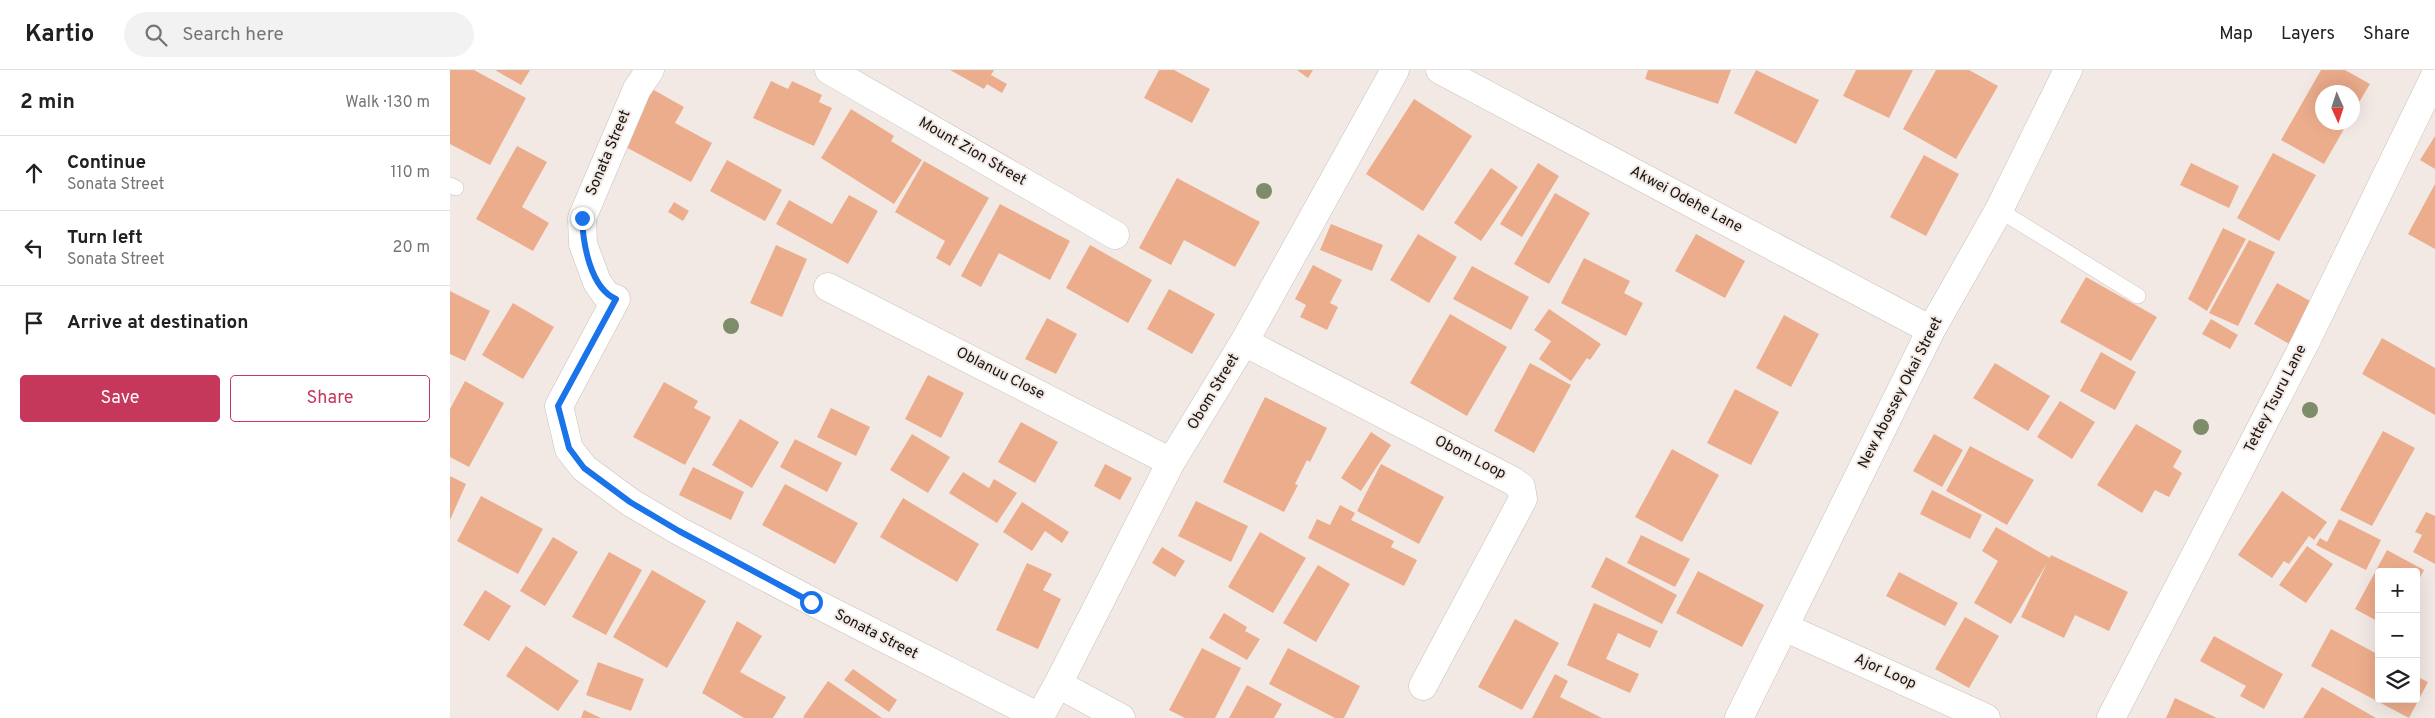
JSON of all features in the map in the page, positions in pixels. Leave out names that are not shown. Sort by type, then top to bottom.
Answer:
[{"type":"street","name":"Sonata Street","points":[[650,70],[636,89],[582,218],[583,244],[598,282],[606,295],[616,299],[558,406],[569,448],[584,468],[630,502],[679,531],[811,602],[1039,718]]},
{"type":"street","name":"Mount Zion Street","points":[[829,70],[1115,235]]},
{"type":"street","name":"Obom Street","points":[[1039,718],[1171,462],[1244,342],[1396,70]]},
{"type":"street","name":"Akwei Odehe Lane","points":[[1440,70],[1931,330]]},
{"type":"street","name":"New Abossey Okai Street","points":[[1739,718],[1931,330],[1999,210],[2068,70]]},
{"type":"street","name":"Tettey Tsuru Lane","points":[[2111,718],[2305,343],[2435,76]]},
{"type":"street","name":"Oblanuu Close","points":[[828,287],[1171,462]]},
{"type":"street","name":"Obom Loop","points":[[1244,342],[1513,481],[1521,487],[1523,500],[1423,686]]},
{"type":"street","name":"Ajor Loop","points":[[1784,627],[1986,718]]},
{"type":"street","points":[[1058,684],[1121,718]]},
{"type":"lane","points":[[1999,210],[2138,296]]},
{"type":"building","points":[[450,70],[474,70],[526,98],[490,165],[450,144]]},
{"type":"building","points":[[495,70],[530,70],[521,85]]},
{"type":"building","points":[[950,70],[994,70],[991,75],[1007,84],[1002,93],[987,84],[984,89]]},
{"type":"building","points":[[1159,70],[1174,70],[1210,89],[1192,123],[1144,98]]},
{"type":"building","points":[[1297,70],[1313,70],[1308,78]]},
{"type":"building","points":[[1648,70],[1731,70],[1718,104],[1645,79]]},
{"type":"building","points":[[1756,70],[1819,100],[1796,144],[1734,113]]},
{"type":"building","points":[[1856,70],[1913,70],[1889,118],[1843,96]]},
{"type":"building","points":[[1936,70],[1969,70],[1998,86],[1956,159],[1903,129]]},
{"type":"building","points":[[2321,70],[2345,70],[2370,84],[2360,101],[2360,85],[2315,85],[2315,130],[2343,130],[2324,164],[2281,140]]},
{"type":"building","points":[[771,81],[788,89],[792,81],[822,95],[819,102],[832,108],[814,146],[753,118]]},
{"type":"building","points":[[652,89],[684,107],[675,123],[712,143],[691,182],[622,145]]},
{"type":"building","points":[[1414,99],[1472,136],[1423,211],[1366,174]]},
{"type":"building","points":[[851,109],[894,136],[891,141],[922,160],[894,204],[821,158]]},
{"type":"building","points":[[2435,136],[2435,169],[2420,160]]},
{"type":"building","points":[[517,146],[547,162],[522,207],[549,223],[533,251],[476,219]]},
{"type":"building","points":[[2273,153],[2316,175],[2279,241],[2237,218]]},
{"type":"building","points":[[1924,155],[1959,174],[1926,236],[1890,217]]},
{"type":"building","points":[[727,160],[782,190],[765,221],[710,191]]},
{"type":"building","points":[[924,161],[989,198],[950,266],[936,258],[945,241],[895,212]]},
{"type":"building","points":[[1538,163],[1559,176],[1522,237],[1500,224]]},
{"type":"building","points":[[2191,163],[2239,186],[2229,208],[2180,185]]},
{"type":"building","points":[[1491,168],[1518,187],[1481,241],[1454,223]]},
{"type":"building","points":[[1177,178],[1260,222],[1235,267],[1184,240],[1171,265],[1139,248]]},
{"type":"building","points":[[2435,184],[2435,249],[2408,234]]},
{"type":"building","points":[[1555,193],[1590,213],[1549,284],[1514,264]]},
{"type":"building","points":[[849,195],[878,211],[848,264],[776,224],[789,200],[832,224]]},
{"type":"building","points":[[674,202],[689,211],[683,221],[668,212]]},
{"type":"building","points":[[1000,204],[1070,241],[1050,280],[999,253],[981,287],[961,276]]},
{"type":"building","points":[[1331,224],[1383,245],[1372,271],[1320,250]]},
{"type":"building","points":[[2223,228],[2246,239],[2207,311],[2188,299]]},
{"type":"building","points":[[1418,234],[1457,257],[1429,303],[1390,280]]},
{"type":"building","points":[[1696,234],[1745,261],[1725,298],[1675,271]]},
{"type":"building","points":[[2249,240],[2275,252],[2238,326],[2209,313]]},
{"type":"building","points":[[776,245],[807,259],[782,317],[750,303]]},
{"type":"building","points":[[1090,245],[1152,280],[1128,323],[1066,288]]},
{"type":"building","points":[[1584,258],[1630,281],[1624,293],[1643,303],[1626,336],[1561,303]]},
{"type":"building","points":[[1313,265],[1342,280],[1330,303],[1338,307],[1327,330],[1300,317],[1306,305],[1295,299]]},
{"type":"building","points":[[1472,266],[1529,297],[1511,330],[1453,299]]},
{"type":"building","points":[[2086,277],[2157,317],[2131,361],[2060,322]]},
{"type":"building","points":[[2277,283],[2314,303],[2291,345],[2254,324]]},
{"type":"building","points":[[1169,289],[1215,314],[1192,354],[1147,329]]},
{"type":"building","points":[[450,291],[490,311],[465,361],[450,354]]},
{"type":"building","points":[[513,303],[554,327],[523,379],[482,355]]},
{"type":"building","points":[[1549,309],[1601,344],[1590,360],[1587,358],[1571,381],[1539,359],[1551,341],[1534,330]]},
{"type":"building","points":[[1450,314],[1507,347],[1467,416],[1410,383]]},
{"type":"building","points":[[1784,315],[1819,334],[1791,387],[1756,368]]},
{"type":"building","points":[[1047,318],[1077,334],[1056,374],[1025,359]]},
{"type":"building","points":[[2211,319],[2238,335],[2230,349],[2202,334]]},
{"type":"building","points":[[2382,338],[2435,368],[2435,415],[2362,374]]},
{"type":"building","points":[[2101,352],[2136,372],[2115,410],[2080,391]]},
{"type":"building","points":[[1530,363],[1571,385],[1534,453],[1494,431]]},
{"type":"building","points":[[1995,363],[2050,396],[2028,431],[1973,398]]},
{"type":"building","points":[[928,375],[964,393],[941,438],[905,419]]},
{"type":"building","points":[[465,381],[504,403],[469,467],[450,457],[450,409]]},
{"type":"building","points":[[664,382],[698,401],[694,408],[711,417],[685,465],[633,437]]},
{"type":"building","points":[[1735,389],[1779,412],[1751,465],[1707,443]]},
{"type":"building","points":[[1265,397],[1327,428],[1310,462],[1307,460],[1295,484],[1298,485],[1284,512],[1223,482]]},
{"type":"building","points":[[2060,401],[2095,422],[2072,459],[2037,437]]},
{"type":"building","points":[[831,408],[870,427],[856,456],[817,437]]},
{"type":"building","points":[[740,419],[779,442],[752,488],[712,465]]},
{"type":"building","points":[[1021,422],[1058,442],[1035,483],[998,462]]},
{"type":"building","points":[[2136,424],[2182,451],[2173,467],[2182,473],[2169,497],[2155,490],[2142,513],[2097,485]]},
{"type":"building","points":[[2383,431],[2415,448],[2372,526],[2340,510]]},
{"type":"building","points":[[1371,432],[1391,445],[1361,491],[1341,478]]},
{"type":"building","points":[[912,434],[950,457],[928,493],[890,470]]},
{"type":"building","points":[[1934,434],[1963,450],[1942,487],[1913,471]]},
{"type":"building","points":[[795,439],[842,463],[827,492],[780,467]]},
{"type":"building","points":[[1970,446],[2034,480],[2007,525],[1946,491]]},
{"type":"building","points":[[1672,449],[1719,475],[1682,542],[1635,517]]},
{"type":"building","points":[[1105,464],[1132,478],[1120,500],[1094,486]]},
{"type":"building","points":[[1381,464],[1444,497],[1419,544],[1357,511]]},
{"type":"building","points":[[693,467],[744,492],[731,520],[679,495]]},
{"type":"building","points":[[963,472],[989,488],[994,479],[1017,493],[997,523],[949,493]]},
{"type":"building","points":[[450,476],[466,484],[450,520]]},
{"type":"building","points":[[785,484],[858,523],[835,564],[762,525]]},
{"type":"building","points":[[1932,490],[1982,515],[1970,539],[1920,514]]},
{"type":"building","points":[[2282,491],[2327,522],[2314,540],[2309,536],[2289,564],[2284,561],[2272,578],[2238,555]]},
{"type":"building","points":[[481,496],[543,529],[518,574],[457,541]]},
{"type":"building","points":[[903,498],[979,544],[957,582],[880,537]]},
{"type":"building","points":[[1196,501],[1248,526],[1231,562],[1178,536]]},
{"type":"building","points":[[1022,502],[1069,532],[1062,543],[1045,531],[1032,551],[1003,532]]},
{"type":"building","points":[[1340,505],[1355,513],[1351,520],[1394,541],[1391,547],[1417,560],[1404,586],[1308,538],[1317,519],[1330,525]]},
{"type":"building","points":[[2426,512],[2435,516],[2435,564],[2413,552],[2422,535],[2415,532]]},
{"type":"building","points":[[2339,519],[2381,540],[2366,570],[2316,545],[2320,538],[2327,542]]},
{"type":"building","points":[[1996,527],[2050,558],[2011,624],[1974,603],[1998,561],[1982,551]]},
{"type":"building","points":[[1260,532],[1306,558],[1273,613],[1228,587]]},
{"type":"building","points":[[1641,535],[1690,559],[1675,587],[1627,563]]},
{"type":"building","points":[[553,537],[578,552],[545,606],[520,591]]},
{"type":"building","points":[[2307,546],[2333,564],[2306,603],[2279,585]]},
{"type":"building","points":[[1162,547],[1185,561],[1175,577],[1152,563]]},
{"type":"building","points":[[2387,550],[2424,570],[2420,578],[2420,568],[2377,568]]},
{"type":"building","points":[[609,552],[642,570],[606,635],[572,617]]},
{"type":"building","points":[[2051,555],[2128,592],[2109,631],[2075,615],[2064,638],[2021,617]]},
{"type":"building","points":[[1606,557],[1677,595],[1662,624],[1591,587]]},
{"type":"building","points":[[1027,563],[1052,574],[1043,590],[1061,599],[1038,649],[996,630]]},
{"type":"building","points":[[1318,565],[1350,584],[1316,642],[1283,623]]},
{"type":"building","points":[[652,570],[706,601],[667,668],[613,637]]},
{"type":"building","points":[[1698,571],[1764,605],[1742,647],[1676,613]]},
{"type":"building","points":[[1899,572],[1958,603],[1945,626],[1886,596]]},
{"type":"building","points":[[2375,572],[2375,620],[2355,609]]},
{"type":"building","points":[[485,590],[511,606],[489,641],[463,625]]},
{"type":"building","points":[[1594,603],[1658,631],[1650,648],[1618,633],[1606,659],[1639,674],[1630,693],[1567,665]]},
{"type":"building","points":[[1224,613],[1247,627],[1245,631],[1260,639],[1247,660],[1209,638]]},
{"type":"building","points":[[1965,617],[1999,636],[1969,688],[1935,669]]},
{"type":"building","points":[[1515,619],[1559,643],[1522,710],[1478,687]]},
{"type":"building","points":[[737,621],[762,636],[740,672],[786,697],[773,718],[744,718],[702,693]]},
{"type":"building","points":[[2331,629],[2375,653],[2375,700],[2311,666]]},
{"type":"building","points":[[2214,636],[2283,674],[2264,709],[2240,696],[2246,686],[2200,661]]},
{"type":"building","points":[[526,646],[579,681],[558,711],[506,676]]},
{"type":"building","points":[[1202,648],[1241,668],[1215,718],[1185,718],[1169,710]]},
{"type":"building","points":[[1288,648],[1360,686],[1344,718],[1335,718],[1269,684]]},
{"type":"building","points":[[598,662],[644,679],[631,711],[586,695]]},
{"type":"building","points":[[853,669],[897,700],[889,712],[844,680]]},
{"type":"building","points":[[1555,674],[1568,681],[1560,697],[1602,718],[1532,718]]},
{"type":"building","points":[[2420,678],[2428,682],[2420,697]]},
{"type":"building","points":[[828,681],[882,718],[803,717]]},
{"type":"building","points":[[1247,685],[1282,704],[1274,718],[1229,718]]},
{"type":"building","points":[[2322,687],[2376,718],[2303,718]]},
{"type":"building","points":[[2175,698],[2217,718],[2166,718]]},
{"type":"building","points":[[2381,703],[2417,703],[2409,718]]},
{"type":"building","points":[[584,710],[601,718],[581,718]]},
{"type":"route","points":[[582,218],[583,244],[598,282],[606,295],[616,299],[558,406],[569,448],[584,468],[630,502],[679,531],[811,602]]}]
